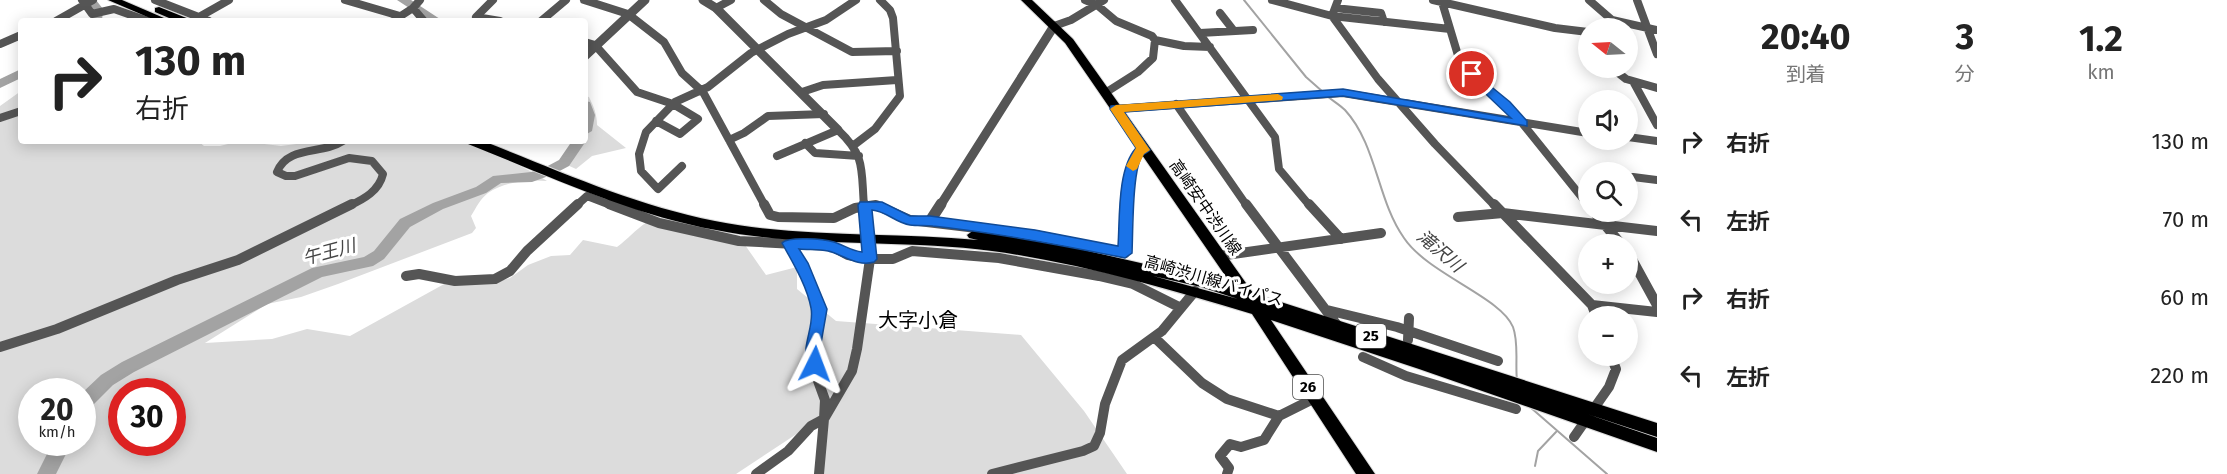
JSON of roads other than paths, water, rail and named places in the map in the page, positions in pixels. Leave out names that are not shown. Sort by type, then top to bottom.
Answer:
[{"type":"main road","points":[[112,0],[158,18]]},
{"type":"main road","points":[[135,0],[178,18]]},
{"type":"main road","name":"高崎安中渋川線","points":[[1026,0],[1069,41],[1252,303],[1366,474]]},
{"type":"main road","name":"高崎渋川線バイパス","points":[[480,144],[595,190],[667,215],[717,226],[763,232],[977,235],[1031,243],[1114,260],[1497,376],[1537,404],[1657,430]]},
{"type":"main road","name":"高崎渋川線バイパス","points":[[496,144],[634,198],[689,214],[770,226],[868,233],[1010,249],[1101,267],[1337,325],[1530,388],[1657,445]]},
{"type":"street","points":[[155,0],[199,17],[229,0]]},
{"type":"street","points":[[345,0],[400,16]]},
{"type":"street","points":[[482,18],[476,17],[493,0]]},
{"type":"street","points":[[545,18],[566,0]]},
{"type":"street","points":[[585,0],[628,14],[664,42],[682,74],[700,90],[770,215],[789,219],[834,218],[848,210],[865,205],[882,207],[910,220],[930,220],[1035,235],[1125,253],[1128,189],[1134,160],[1139,151],[1144,150]]},
{"type":"street","points":[[588,53],[645,0]]},
{"type":"street","points":[[703,0],[716,9],[854,145],[859,156],[865,205],[870,259],[858,349],[852,371],[824,419],[811,426],[788,451],[756,474]]},
{"type":"street","points":[[716,9],[731,0]]},
{"type":"street","points":[[764,0],[781,14],[852,52],[897,51]]},
{"type":"street","points":[[682,166],[658,189],[641,171],[638,160],[643,137],[673,104],[686,95],[700,90],[751,53],[759,51],[788,34],[841,12],[856,0]]},
{"type":"street","points":[[854,145],[875,129],[899,99],[897,51],[890,9],[880,0]]},
{"type":"street","points":[[1085,0],[1098,5],[1116,21],[1152,36],[1155,40],[1184,46],[1210,47]]},
{"type":"street","points":[[930,220],[1054,26],[1071,20],[1104,0]]},
{"type":"street","points":[[1175,0],[1275,137],[1279,169],[1341,239]]},
{"type":"street","points":[[1272,0],[1335,8],[1384,22],[1450,29]]},
{"type":"street","points":[[1589,0],[1610,18]]},
{"type":"street","points":[[1637,0],[1657,54]]},
{"type":"street","points":[[1437,1],[1450,29],[1460,62],[1523,124],[1578,193]]},
{"type":"street","points":[[1437,1],[1554,28],[1578,31]]},
{"type":"street","points":[[61,18],[87,2],[92,14],[118,9],[140,18]]},
{"type":"street","points":[[397,18],[417,4],[422,18]]},
{"type":"street","points":[[1335,8],[1400,103],[1435,144],[1592,305],[1657,312]]},
{"type":"street","points":[[1220,13],[1234,31]]},
{"type":"street","points":[[1638,27],[1657,30]]},
{"type":"street","points":[[1200,33],[1253,30]]},
{"type":"street","points":[[0,44],[18,36]]},
{"type":"street","points":[[1105,93],[1138,72],[1153,58],[1155,40]]},
{"type":"street","points":[[588,43],[595,45],[637,92],[673,104],[698,119],[680,134],[656,121]]},
{"type":"street","points":[[1625,78],[1657,88]]},
{"type":"street","points":[[802,92],[823,86],[897,80]]},
{"type":"street","points":[[1634,82],[1657,125]]},
{"type":"street","points":[[1116,109],[1343,93],[1578,132]]},
{"type":"street","points":[[1176,104],[1221,172],[1281,248],[1337,325]]},
{"type":"street","points":[[0,118],[18,112]]},
{"type":"street","points":[[729,140],[744,134],[768,116],[824,114]]},
{"type":"street","points":[[777,156],[838,130]]},
{"type":"street","points":[[1638,138],[1657,141]]},
{"type":"street","points":[[805,143],[815,153],[859,156]]},
{"type":"street","points":[[0,347],[57,329],[177,280],[238,260],[359,201],[381,183],[383,174],[372,161],[349,158],[295,176],[286,176],[277,172],[279,165],[289,156],[322,151],[340,144]]},
{"type":"street","points":[[1638,178],[1657,180]]},
{"type":"street","points":[[406,276],[419,274],[455,281],[495,279],[510,271],[527,251],[587,196],[643,218],[680,229],[739,240],[831,246],[848,255],[870,259],[893,258],[912,251],[999,258],[1117,279],[1147,290],[1181,308]]},
{"type":"street","points":[[1458,217],[1503,213],[1657,231]]},
{"type":"street","points":[[1602,222],[1613,234]]},
{"type":"street","points":[[1219,256],[1381,233]]},
{"type":"street","points":[[789,243],[801,263],[819,309],[813,349],[817,378],[825,400],[819,474]]},
{"type":"street","points":[[1638,270],[1657,305]]},
{"type":"street","points":[[992,474],[1083,451],[1094,446],[1100,433],[1105,404],[1118,368],[1129,354],[1155,338],[1195,291]]},
{"type":"street","points":[[1327,310],[1408,335],[1497,376]]},
{"type":"street","points":[[1408,335],[1409,318]]},
{"type":"street","points":[[1155,338],[1202,383],[1227,399],[1274,412],[1279,416]]},
{"type":"street","points":[[1363,357],[1516,409]]},
{"type":"street","points":[[1574,437],[1609,387],[1616,369],[1615,366]]},
{"type":"street","points":[[1227,474],[1229,468],[1220,456],[1230,444],[1241,447],[1264,440],[1268,437],[1279,416],[1315,398]]},
{"type":"waterway","points":[[90,0],[97,9],[96,18]]},
{"type":"waterway","name":"午王川","points":[[403,0],[432,18]]},
{"type":"waterway","name":"滝沢川","points":[[1244,0],[1306,77],[1323,92]]},
{"type":"waterway","points":[[0,84],[18,75]]},
{"type":"waterway","name":"滝沢川","points":[[1327,96],[1345,110],[1356,124],[1371,156],[1388,207],[1404,238],[1429,263],[1480,295],[1506,316],[1515,333],[1517,381]]},
{"type":"waterway","name":"午王川","points":[[588,112],[588,119]]},
{"type":"waterway","name":"午王川","points":[[96,391],[107,380],[128,367],[318,272],[368,262],[379,255],[405,223],[438,206],[481,190],[498,179],[532,177],[549,171],[564,163],[577,144]]},
{"type":"waterway","name":"滝沢川","points":[[1530,407],[1607,474]]},
{"type":"waterway","points":[[1535,466],[1538,451],[1556,432]]},
{"type":"waterway","name":"午王川","points":[[46,474],[56,456]]},
{"type":"district","name":"大字小倉","points":[[918,320]]}]
